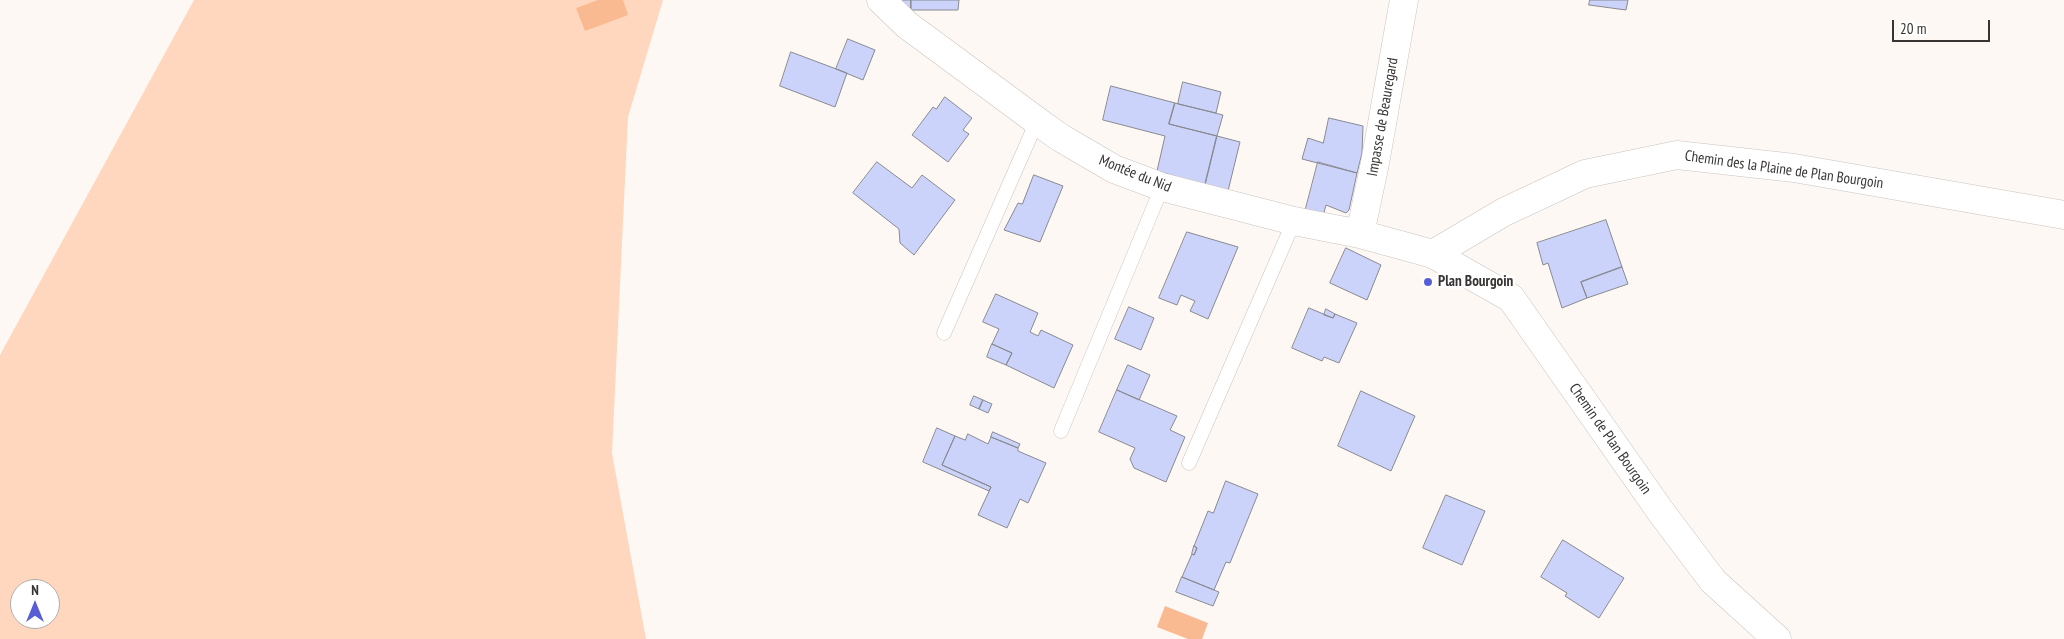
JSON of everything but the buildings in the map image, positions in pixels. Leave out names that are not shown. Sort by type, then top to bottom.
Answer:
[{"type":"street","name":"Montée du Nid","points":[[881,0],[906,25],[1037,121],[1061,138],[1114,169],[1162,187],[1294,221],[1360,234],[1433,254]]},
{"type":"street","name":"Impasse de Beauregard","points":[[1360,234],[1375,163],[1404,0]]},
{"type":"street","name":"Chemin des la Plaine de Plan Bourgoin","points":[[1433,254],[1504,212],[1585,174],[1677,155],[1794,168],[2064,215]]},
{"type":"street","name":"Chemin de Plan Bourgoin","points":[[1433,254],[1511,298],[1661,512],[1713,581],[1777,639]]},
{"type":"lane","points":[[944,333],[1037,121]]},
{"type":"lane","points":[[1061,430],[1162,187]]},
{"type":"lane","points":[[1189,463],[1294,221]]},
{"type":"shaded area","points":[[194,0],[663,0],[628,117],[612,453],[646,639],[0,639],[0,355]]},
{"type":"shaded area","points":[[598,0],[623,0],[628,15],[585,31],[576,8]]},
{"type":"shaded area","points":[[1165,606],[1208,623],[1202,639],[1188,639],[1157,627]]},
{"type":"place","name":"Plan Bourgoin","points":[[1428,282]]}]
